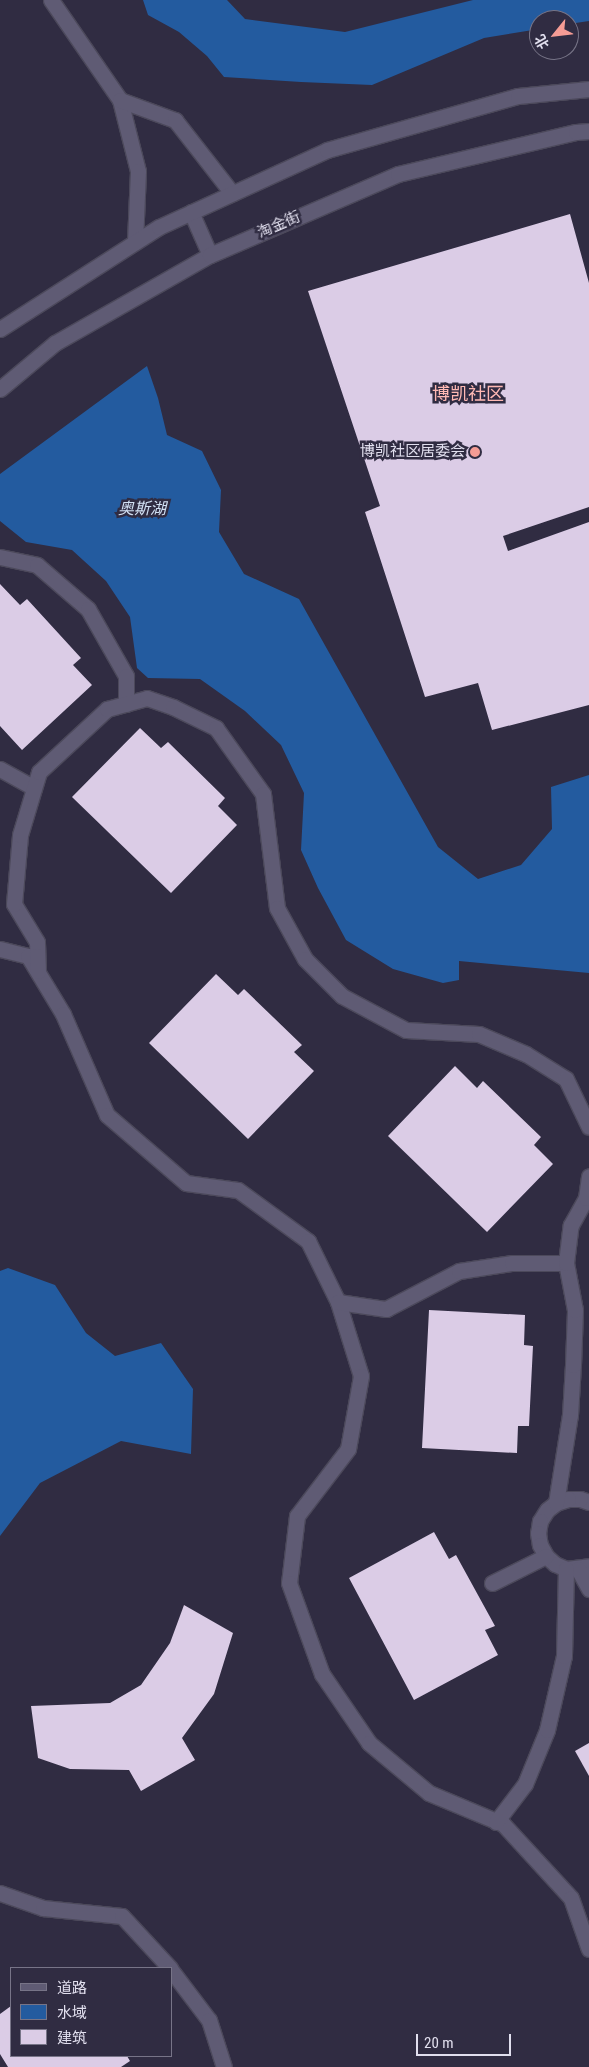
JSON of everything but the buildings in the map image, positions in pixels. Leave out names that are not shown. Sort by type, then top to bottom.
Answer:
[{"type":"street","points":[[52,0],[120,100],[138,171],[135,242]]},
{"type":"street","points":[[0,329],[159,227],[327,150],[518,96],[589,89]]},
{"type":"street","points":[[120,100],[175,120],[232,194]]},
{"type":"street","name":"淘金街","points":[[0,389],[55,343],[210,256],[398,174],[576,132],[589,132]]},
{"type":"street","points":[[191,212],[210,256]]},
{"type":"street","points":[[0,557],[37,565],[88,609],[126,676],[126,704]]},
{"type":"street","points":[[38,973],[37,942],[7,906],[20,835],[39,772],[107,709],[147,698],[173,707],[216,728],[263,794],[277,908],[305,959],[342,996],[406,1030],[479,1034],[526,1054],[566,1078],[589,1127]]},
{"type":"street","points":[[0,769],[34,788]]},
{"type":"street","points":[[0,949],[28,956],[63,1014],[107,1115],[186,1183],[238,1190],[308,1241],[338,1302],[361,1376],[348,1449],[297,1516],[289,1583],[322,1674],[368,1743],[429,1793],[503,1824],[571,1898],[589,1949]]},
{"type":"street","points":[[556,1503],[570,1415],[575,1310],[566,1263],[571,1225],[586,1198],[589,1176]]},
{"type":"street","points":[[338,1302],[386,1309],[459,1271],[512,1263],[566,1263]]},
{"type":"street","points":[[578,1568],[555,1564],[546,1556],[540,1545],[539,1527],[547,1510],[556,1503],[568,1499],[580,1499],[589,1502]]},
{"type":"street","points":[[492,1583],[546,1556]]},
{"type":"street","points":[[496,1822],[525,1784],[547,1730],[564,1656],[578,1568]]},
{"type":"street","points":[[578,1568],[589,1590]]},
{"type":"street","points":[[0,1892],[43,1908],[122,1916],[169,1967]]},
{"type":"street","points":[[172,1970],[210,2020],[224,2067]]},
{"type":"water","points":[[143,0],[227,0],[245,19],[345,32],[473,0],[589,0],[589,21],[579,22],[579,10],[529,10],[529,31],[484,38],[372,85],[224,77],[207,56],[179,32],[148,15]]},
{"type":"water","name":"奥斯湖","points":[[147,366],[158,398],[167,435],[202,451],[221,490],[219,532],[244,574],[299,599],[438,847],[478,879],[521,865],[552,829],[551,787],[589,775],[589,973],[459,961],[459,980],[443,983],[393,969],[346,940],[318,888],[301,850],[304,793],[281,745],[245,711],[200,679],[148,678],[137,668],[130,617],[106,581],[72,550],[26,542],[0,521],[0,474]]},
{"type":"water","points":[[8,1268],[55,1285],[86,1333],[115,1356],[161,1343],[193,1389],[191,1454],[121,1441],[40,1483],[0,1536],[0,1271]]},
{"type":"place","name":"博凯社区居委会","points":[[475,452]]},
{"type":"district","name":"博凯社区","points":[[468,394]]}]
